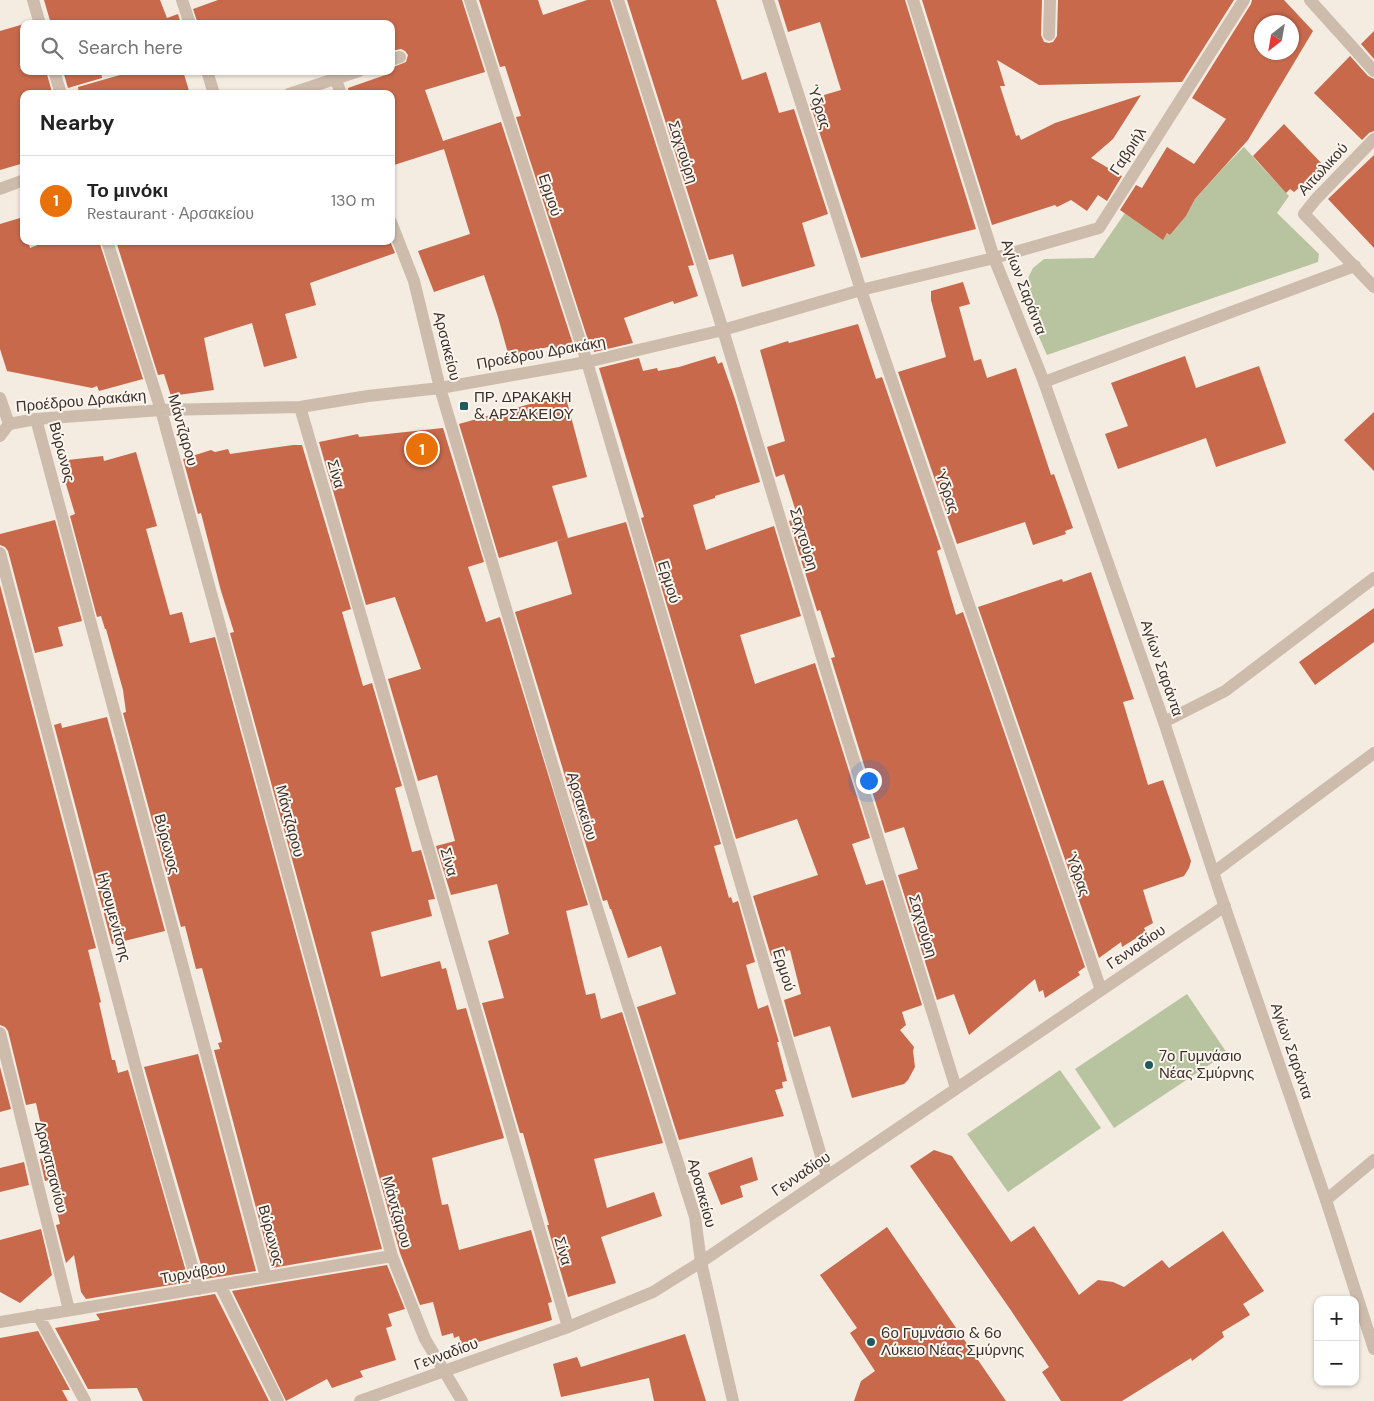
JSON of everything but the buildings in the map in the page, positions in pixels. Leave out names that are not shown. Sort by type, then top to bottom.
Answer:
[{"type":"street","points":[[33,0],[39,20]]},
{"type":"street","points":[[182,0],[189,20]]},
{"type":"street","name":"Ερμού","points":[[470,0],[587,362],[827,1176]]},
{"type":"street","name":"Σαχτούρη","points":[[618,0],[723,330],[956,1088]]},
{"type":"street","name":"Ύδρας","points":[[768,0],[861,290],[1101,990]]},
{"type":"street","name":"Αγίων Σαράντα","points":[[913,0],[994,258],[1044,382],[1164,722],[1326,1200],[1374,1349]]},
{"type":"street","points":[[1049,35],[1050,0]]},
{"type":"street","name":"Γαβριήλ","points":[[994,258],[1099,228],[1244,0]]},
{"type":"street","points":[[1310,0],[1374,71]]},
{"type":"street","points":[[55,75],[60,90]]},
{"type":"street","points":[[207,75],[213,90]]},
{"type":"street","points":[[302,90],[349,75]]},
{"type":"street","points":[[336,80],[340,90]]},
{"type":"street","name":"Αιτωλικού","points":[[1374,139],[1316,198],[1304,214],[1356,266],[1374,287]]},
{"type":"street","points":[[0,189],[20,182]]},
{"type":"street","name":"Αρσακείου","points":[[395,232],[414,281],[440,388],[566,810],[695,1217],[701,1262],[733,1401]]},
{"type":"street","name":"Μάντζαρου","points":[[108,245],[161,410],[392,1256],[425,1339],[462,1401]]},
{"type":"street","name":"Προέδρου Δρακάκη","points":[[0,436],[9,424],[36,419],[161,410],[300,407],[368,396],[440,388],[587,362],[723,330],[861,290],[994,258]]},
{"type":"street","points":[[1044,382],[1356,266]]},
{"type":"street","points":[[1,406],[9,424]]},
{"type":"street","name":"Σίνα","points":[[300,407],[568,1327]]},
{"type":"street","name":"Βύρωνος","points":[[36,419],[266,1277]]},
{"type":"street","name":"Ηγουμενίτσης","points":[[0,553],[146,1106],[198,1289]]},
{"type":"street","points":[[1164,722],[1225,691],[1374,578]]},
{"type":"street","points":[[1214,872],[1374,753]]},
{"type":"street","name":"Γενναδίου","points":[[360,1401],[568,1327],[653,1292],[701,1262],[1225,906]]},
{"type":"street","name":"Δραγατσανίου","points":[[0,1033],[70,1310]]},
{"type":"street","points":[[1326,1200],[1374,1160]]},
{"type":"street","name":"Τυρνάβου","points":[[0,1322],[392,1256]]},
{"type":"street","points":[[220,1285],[278,1401]]},
{"type":"street","points":[[38,1315],[85,1401]]},
{"type":"green space","points":[[1244,147],[1289,196],[1277,213],[1319,254],[1318,262],[1047,355],[1039,337],[1041,322],[1028,287],[1028,278],[1033,268],[1044,259],[1094,258],[1125,213],[1163,239],[1167,233],[1170,235],[1186,216],[1195,199]]},
{"type":"green space","points":[[1187,994],[1227,1053],[1114,1128],[1075,1069]]},
{"type":"green space","points":[[1060,1070],[1101,1128],[1008,1192],[967,1134]]},
{"type":"place","name":"ΠΡ. ΔΡΑΚΑΚΗ & ΑΡΣΑΚΕΙΟΥ","points":[[464,406]]},
{"type":"place","name":"Το μινόκι","points":[[422,449]]},
{"type":"place","name":"7ο Γυμνάσιο Νέας Σμύρνης","points":[[1149,1065]]},
{"type":"place","name":"6ο Γυμνάσιο & 6ο Λύκειο Νέας Σμύρνης","points":[[871,1342]]}]
